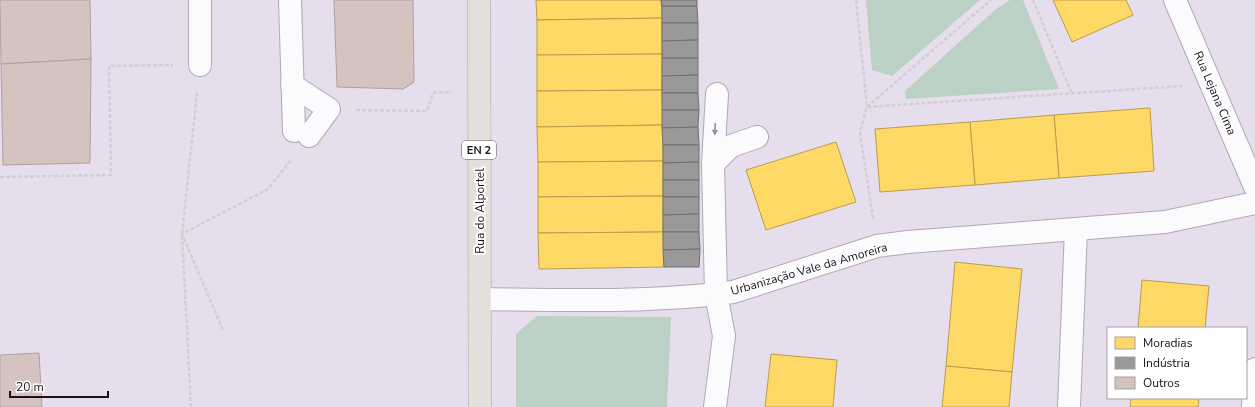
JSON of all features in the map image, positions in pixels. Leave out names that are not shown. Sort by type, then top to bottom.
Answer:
[{"type":"main road","name":"Rua do Alportel","points":[[478,404],[480,299],[479,0]]},
{"type":"street","points":[[200,0],[200,65]]},
{"type":"street","points":[[290,0],[292,85],[301,134],[329,109],[292,85]]},
{"type":"street","name":"Rua Lejana Cima","points":[[1175,0],[1255,187]]},
{"type":"street","points":[[715,407],[724,336],[716,294],[713,164],[717,94]]},
{"type":"street","points":[[713,164],[731,146],[757,137]]},
{"type":"street","name":"Urbanização Vale da Amoreira","points":[[480,299],[679,299],[733,292],[877,246],[908,242],[1164,222],[1255,203]]},
{"type":"street","points":[[1069,407],[1076,229]]},
{"type":"street","points":[[1253,407],[1255,369]]},
{"type":"path","points":[[856,0],[867,108],[860,132],[877,246]]},
{"type":"path","points":[[867,108],[992,0]]},
{"type":"path","points":[[1033,0],[1072,94]]},
{"type":"path","points":[[0,177],[112,175],[109,66],[200,65],[182,234],[191,407]]},
{"type":"path","points":[[867,108],[1211,84]]},
{"type":"path","points":[[329,109],[427,111]]},
{"type":"path","points":[[182,234],[268,189],[290,160]]},
{"type":"path","points":[[182,234],[223,330]]},
{"type":"green space","points":[[866,0],[980,0],[892,76],[872,70]]},
{"type":"green space","points":[[1010,0],[1023,0],[1059,89],[906,99],[905,91],[996,9]]},
{"type":"green space","points":[[537,316],[671,317],[667,407],[516,407],[516,334]]},
{"type":"building: Moradias","points":[[536,0],[661,0],[662,18],[537,20]]},
{"type":"building: Moradias","points":[[1053,0],[1126,0],[1133,15],[1072,42]]},
{"type":"building: Moradias","points":[[662,18],[662,54],[537,55],[537,20]]},
{"type":"building: Moradias","points":[[662,54],[662,90],[537,91],[537,55]]},
{"type":"building: Moradias","points":[[662,90],[663,125],[537,127],[537,91]]},
{"type":"building: Moradias","points":[[1150,108],[1154,171],[1059,178],[1054,115]]},
{"type":"building: Moradias","points":[[1054,115],[1059,178],[975,185],[970,122]]},
{"type":"building: Moradias","points":[[970,122],[975,185],[880,192],[875,129]]},
{"type":"building: Moradias","points":[[663,125],[663,161],[538,162],[537,127]]},
{"type":"building: Moradias","points":[[836,142],[856,202],[766,230],[746,170]]},
{"type":"building: Moradias","points":[[663,161],[663,196],[538,197],[538,162]]},
{"type":"building: Moradias","points":[[663,196],[663,232],[538,233],[538,197]]},
{"type":"building: Moradias","points":[[663,232],[664,267],[539,269],[538,233]]},
{"type":"building: Moradias","points":[[955,262],[1022,269],[1012,372],[946,366]]},
{"type":"building: Moradias","points":[[1142,280],[1209,286],[1205,327],[1138,327]]},
{"type":"building: Moradias","points":[[771,354],[837,360],[833,407],[765,407]]},
{"type":"building: Moradias","points":[[946,366],[1012,372],[1009,407],[942,407]]},
{"type":"building: Moradias","points":[[1131,399],[1199,399],[1198,407],[1130,407]]},
{"type":"building: Indústria","points":[[661,0],[697,0],[697,6],[662,6]]},
{"type":"building: Indústria","points":[[662,6],[697,6],[698,23],[662,23]]},
{"type":"building: Indústria","points":[[662,23],[698,23],[698,40],[662,41]]},
{"type":"building: Indústria","points":[[698,40],[698,58],[662,58],[662,41]]},
{"type":"building: Indústria","points":[[662,58],[698,58],[698,75],[662,76]]},
{"type":"building: Indústria","points":[[698,75],[698,93],[662,93],[662,76]]},
{"type":"building: Indústria","points":[[662,93],[698,93],[699,110],[662,110]]},
{"type":"building: Indústria","points":[[662,110],[699,110],[698,127],[662,128]]},
{"type":"building: Indústria","points":[[698,127],[699,145],[663,145],[662,128]]},
{"type":"building: Indústria","points":[[663,145],[699,145],[699,162],[663,163]]},
{"type":"building: Indústria","points":[[699,162],[699,180],[663,180],[663,163]]},
{"type":"building: Indústria","points":[[663,180],[699,180],[699,197],[663,197]]},
{"type":"building: Indústria","points":[[663,197],[699,197],[699,214],[663,215]]},
{"type":"building: Indústria","points":[[699,214],[699,232],[663,232],[663,215]]},
{"type":"building: Indústria","points":[[663,232],[699,232],[700,249],[663,250]]},
{"type":"building: Indústria","points":[[700,249],[699,267],[664,267],[663,250]]},
{"type":"building: Outros","points":[[0,0],[90,0],[91,59],[1,64]]},
{"type":"building: Outros","points":[[334,0],[413,0],[414,82],[403,89],[337,87]]},
{"type":"building: Outros","points":[[91,59],[90,163],[3,165],[1,64]]},
{"type":"building: Outros","points":[[39,353],[42,407],[0,407],[0,355]]}]
